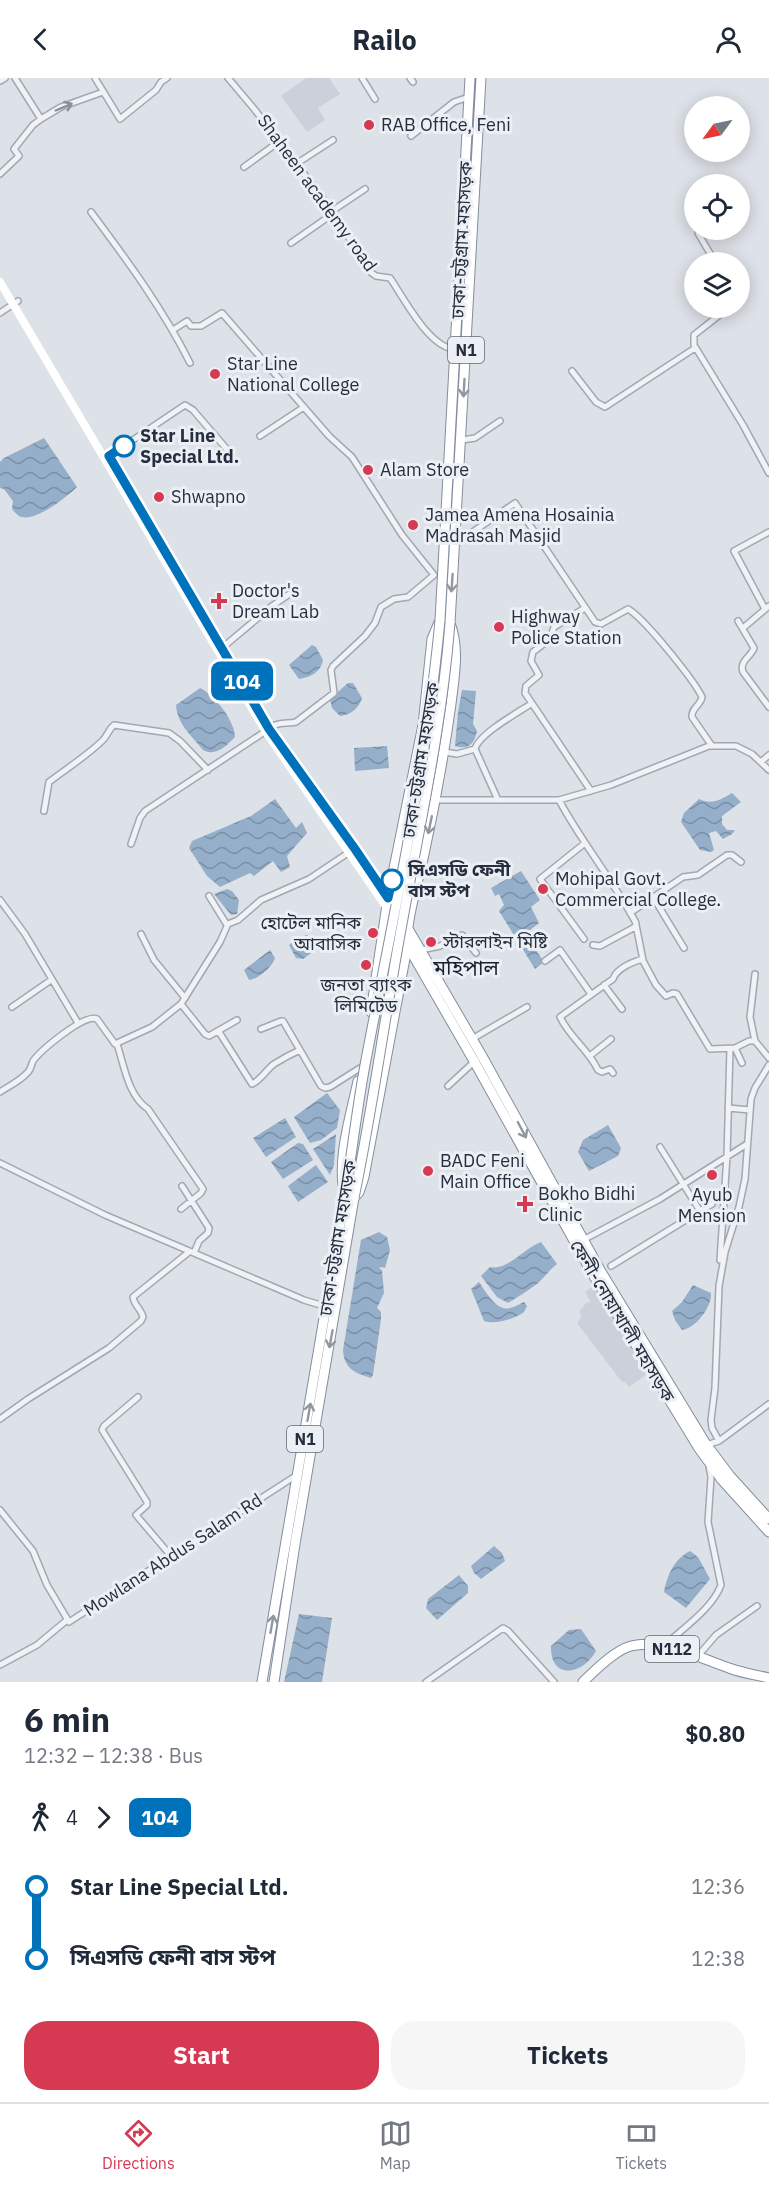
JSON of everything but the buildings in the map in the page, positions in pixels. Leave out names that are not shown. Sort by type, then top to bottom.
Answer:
[{"type":"highway","name":"ঢাকা-চট্টগ্রাম মহাসড়ক","points":[[274,1682],[349,1197],[365,1067],[414,812],[434,690],[456,350],[470,78]]},
{"type":"highway","name":"ঢাকা-চট্টগ্রাম মহাসড়ক","points":[[262,1682],[327,1307],[435,747],[445,684],[462,440],[474,176],[481,78]]},
{"type":"highway","points":[[440,620],[432,639],[419,746],[388,898],[342,1166],[342,1184],[349,1197],[359,1192],[364,1177],[406,953],[407,927],[444,752],[456,664],[456,646],[450,623]]},
{"type":"highway","name":"ফেনী-নোয়াখালী মহাসড়ক","points":[[388,898],[472,1039],[478,1059],[592,1273],[709,1463],[769,1532]]},
{"type":"highway","name":"ফেনী-নোয়াখালী মহাসড়ক","points":[[387,908],[706,1444],[730,1476],[769,1519]]},
{"type":"highway","name":"N112","points":[[583,1682],[596,1669],[628,1647],[643,1645],[664,1646],[730,1669],[769,1678]]},
{"type":"main road","points":[[0,274],[268,730],[388,898]]},
{"type":"main road","points":[[0,282],[16,302],[109,456],[268,730]]},
{"type":"main road","points":[[353,850],[387,908]]},
{"type":"street","points":[[0,81],[5,78]]},
{"type":"street","points":[[15,78],[41,119]]},
{"type":"street","points":[[95,78],[120,119],[156,90],[167,78]]},
{"type":"street","name":"Shaheen academy road","points":[[228,78],[333,212],[369,271],[376,276],[390,278],[431,339],[447,349],[456,350]]},
{"type":"street","points":[[362,78],[375,99]]},
{"type":"street","points":[[0,174],[19,156],[14,149],[41,119],[103,92]]},
{"type":"street","points":[[411,136],[454,102],[469,96]]},
{"type":"street","points":[[296,164],[333,140]]},
{"type":"street","points":[[244,167],[279,141]]},
{"type":"street","points":[[291,243],[365,189]]},
{"type":"street","points":[[91,212],[140,279],[173,330],[189,363]]},
{"type":"street","points":[[0,313],[16,302]]},
{"type":"street","points":[[131,844],[141,814],[268,730],[282,722],[291,724],[296,722],[334,693],[331,670],[333,666],[375,623],[381,607],[394,599],[408,597],[434,575],[402,535],[352,457],[328,436],[222,313],[201,326],[191,326],[187,321],[173,330]]},
{"type":"street","points":[[717,318],[694,335],[695,348],[743,425],[769,473]]},
{"type":"street","points":[[572,371],[596,402],[604,407],[695,348]]},
{"type":"street","points":[[109,456],[185,405],[193,410],[231,454]]},
{"type":"street","points":[[260,436],[304,407]]},
{"type":"street","points":[[462,440],[475,438],[500,421]]},
{"type":"street","points":[[455,544],[515,503],[598,624],[628,609],[645,625],[701,694],[702,701],[691,714],[712,746]]},
{"type":"street","points":[[742,628],[767,607],[734,551],[769,532]]},
{"type":"street","points":[[222,648],[272,606],[291,594]]},
{"type":"street","points":[[585,608],[555,626],[550,639],[533,652],[531,661],[539,675],[526,686],[525,696],[591,791]]},
{"type":"street","points":[[738,621],[754,648],[741,669],[769,707]]},
{"type":"street","points":[[498,800],[475,749],[476,743],[531,704]]},
{"type":"street","points":[[44,811],[49,782],[101,742],[114,725],[169,733],[208,770]]},
{"type":"street","points":[[435,801],[559,800],[591,791],[712,746],[736,746],[762,761],[769,770]]},
{"type":"street","points":[[444,752],[457,754],[475,749]]},
{"type":"street","points":[[762,761],[769,755]]},
{"type":"street","points":[[559,800],[574,828],[602,865],[630,913],[636,925],[643,960],[656,985],[666,996],[677,994],[710,1049],[732,1049],[749,1041],[755,1041]]},
{"type":"street","points":[[584,939],[540,879],[585,843]]},
{"type":"street","points":[[117,1044],[152,1027],[183,1001],[228,925],[238,920],[261,900],[309,879],[353,850]]},
{"type":"street","points":[[630,913],[683,877],[698,875],[727,855],[732,855],[741,862]]},
{"type":"street","points":[[209,896],[228,925]]},
{"type":"street","points":[[653,897],[684,948]]},
{"type":"street","points":[[0,900],[25,934],[78,1023]]},
{"type":"street","points":[[593,945],[600,946],[636,925]]},
{"type":"street","points":[[141,933],[154,960],[205,1034],[209,1036],[219,1032],[237,1020]]},
{"type":"street","points":[[421,951],[440,946],[462,935],[476,953]]},
{"type":"street","points":[[545,961],[560,950],[591,994]]},
{"type":"street","points":[[613,1073],[610,1069],[602,1072],[598,1070],[591,1054],[577,1043],[560,1017],[613,979],[616,972],[634,961],[643,960]]},
{"type":"street","points":[[755,974],[750,1017],[755,1041],[769,1058]]},
{"type":"street","points":[[12,1007],[51,980]]},
{"type":"street","points":[[604,985],[622,1009]]},
{"type":"street","points":[[472,1039],[527,1007]]},
{"type":"street","points":[[0,1092],[25,1076],[33,1061],[58,1038],[78,1023],[96,1017],[117,1044],[131,1088],[201,1184],[203,1189],[201,1193],[181,1209]]},
{"type":"street","points":[[261,1029],[280,1020],[283,1022],[324,1088],[330,1087],[360,1068]]},
{"type":"street","points":[[219,1032],[252,1084],[274,1065],[300,1050]]},
{"type":"street","points":[[591,1054],[610,1039]]},
{"type":"street","points":[[732,1049],[742,1063]]},
{"type":"street","points":[[719,1269],[732,1049]]},
{"type":"street","points":[[448,1086],[478,1059]]},
{"type":"street","points":[[718,1441],[711,1420],[715,1388],[719,1287],[725,1252],[745,1179],[750,1110],[755,1088],[769,1065]]},
{"type":"street","points":[[728,1108],[750,1110]]},
{"type":"street","points":[[583,1240],[660,1199],[747,1144]]},
{"type":"street","points":[[660,1147],[700,1211]]},
{"type":"street","points":[[0,1163],[105,1215],[304,1300],[327,1307]]},
{"type":"street","points":[[0,1419],[109,1348],[141,1321],[142,1313],[133,1301],[133,1297],[192,1252],[210,1230],[182,1186]]},
{"type":"street","points":[[611,1266],[712,1204]]},
{"type":"street","points":[[138,1397],[102,1430],[147,1502],[136,1515],[171,1556]]},
{"type":"street","points":[[664,1646],[718,1595],[721,1585],[708,1522],[711,1477],[706,1444],[718,1441],[769,1404]]},
{"type":"street","name":"Mowlana Abdus Salam Rd","points":[[0,1510],[33,1551],[47,1585],[67,1620],[71,1621],[299,1474]]},
{"type":"street","points":[[697,1657],[716,1635],[757,1606]]},
{"type":"street","points":[[0,1665],[37,1645],[67,1620]]},
{"type":"street","points":[[426,1682],[503,1628],[554,1682]]},
{"type":"shaded area","points":[[306,78],[329,78],[340,94],[318,108],[325,120],[307,132],[281,96]]},
{"type":"shaded area","points":[[593,1286],[647,1374],[629,1387],[622,1382],[577,1323],[582,1316],[579,1312],[587,1302],[591,1303],[585,1292]]},
{"type":"water","points":[[44,438],[77,487],[58,503],[41,513],[33,516],[19,516],[12,509],[13,501],[4,489],[0,488],[0,462]]},
{"type":"water","points":[[312,645],[316,647],[323,660],[322,664],[315,673],[299,679],[289,665]]},
{"type":"water","points":[[348,683],[353,683],[362,698],[354,710],[340,716],[332,708],[330,699]]},
{"type":"water","points":[[200,688],[206,691],[223,709],[234,731],[235,737],[224,747],[212,752],[203,750],[186,729],[177,712],[176,705]]},
{"type":"water","points":[[462,690],[476,691],[473,724],[477,731],[472,743],[464,747],[455,746]]},
{"type":"water","points":[[387,746],[389,768],[355,771],[354,748]]},
{"type":"water","points":[[732,793],[741,802],[722,816],[722,824],[727,830],[735,830],[723,839],[716,831],[709,833],[714,850],[711,852],[700,850],[681,822],[684,813],[699,799],[712,802]]},
{"type":"water","points":[[275,799],[296,828],[302,822],[307,833],[287,856],[290,867],[281,872],[273,861],[254,876],[250,873],[220,887],[207,876],[189,848],[192,841],[251,816]]},
{"type":"water","points":[[521,871],[540,900],[531,907],[539,923],[525,934],[544,962],[535,969],[499,911],[504,905],[499,894],[495,896],[491,888]]},
{"type":"water","points":[[227,889],[232,891],[239,900],[237,914],[231,915],[214,894]]},
{"type":"water","points":[[307,935],[313,941],[314,951],[303,959],[296,958],[289,945]]},
{"type":"water","points":[[270,950],[275,958],[271,965],[261,975],[249,980],[244,970]]},
{"type":"water","points":[[327,1093],[340,1110],[337,1128],[321,1140],[310,1143],[294,1117]]},
{"type":"water","points":[[285,1118],[296,1137],[266,1157],[253,1138]]},
{"type":"water","points":[[608,1125],[621,1148],[618,1156],[589,1171],[578,1152],[583,1140]]},
{"type":"water","points":[[336,1134],[334,1165],[330,1175],[313,1149]]},
{"type":"water","points":[[298,1143],[303,1144],[313,1160],[283,1179],[271,1162]]},
{"type":"water","points":[[316,1165],[328,1182],[298,1202],[288,1186]]},
{"type":"water","points":[[379,1232],[387,1237],[390,1250],[385,1268],[380,1267],[384,1293],[377,1308],[381,1312],[381,1319],[371,1378],[351,1369],[345,1361],[343,1350],[361,1240]]},
{"type":"water","points":[[541,1242],[557,1264],[538,1283],[508,1303],[497,1297],[481,1276],[490,1267],[503,1266]]},
{"type":"water","points":[[479,1282],[496,1304],[512,1308],[524,1302],[527,1306],[524,1312],[505,1321],[484,1321],[471,1289]]},
{"type":"water","points":[[693,1285],[711,1293],[711,1299],[698,1321],[682,1330],[672,1311],[682,1302]]},
{"type":"water","points":[[494,1546],[502,1553],[505,1561],[481,1579],[474,1573],[471,1566]]},
{"type":"water","points":[[690,1551],[698,1557],[710,1579],[686,1608],[664,1592],[672,1568],[684,1554]]},
{"type":"water","points":[[459,1575],[468,1586],[468,1593],[437,1620],[426,1608],[428,1599]]},
{"type":"water","points":[[299,1614],[332,1618],[322,1682],[284,1682]]},
{"type":"water","points":[[581,1629],[596,1651],[583,1666],[568,1671],[561,1669],[552,1657],[551,1646],[569,1630]]},
{"type":"bus line","name":"104","points":[[124,446],[109,456],[269,729],[388,898],[392,880]]},
{"type":"place","name":"RAB Office, Feni","points":[[369,125]]},
{"type":"place","name":"Star Line National College","points":[[215,374]]},
{"type":"place","name":"Star Line Special Ltd.","points":[[124,446]]},
{"type":"place","name":"Alam Store","points":[[368,470]]},
{"type":"place","name":"Shwapno","points":[[159,497]]},
{"type":"place","name":"Jamea Amena Hosainia Madrasah Masjid","points":[[413,525]]},
{"type":"place","name":"Doctor's Dream Lab","points":[[219,601]]},
{"type":"place","name":"Highway Police Station","points":[[499,627]]},
{"type":"place","name":"সিএসডি ফেনী বাস স্টপ","points":[[392,880]]},
{"type":"place","name":"Mohipal Govt. Commercial College.","points":[[543,889]]},
{"type":"place","name":"হোটেল মানিক আবাসিক","points":[[373,933]]},
{"type":"place","name":"স্টারলাইন মিষ্টি","points":[[431,942]]},
{"type":"place","name":"জনতা ব্যাংক লিমিটেড","points":[[366,965]]},
{"type":"place","name":"BADC Feni Main Office","points":[[428,1171]]},
{"type":"place","name":"Ayub Mension","points":[[712,1175]]},
{"type":"place","name":"Bokho Bidhi Clinic","points":[[525,1204]]},
{"type":"district","name":"মহিপাল","points":[[466,968]]}]
